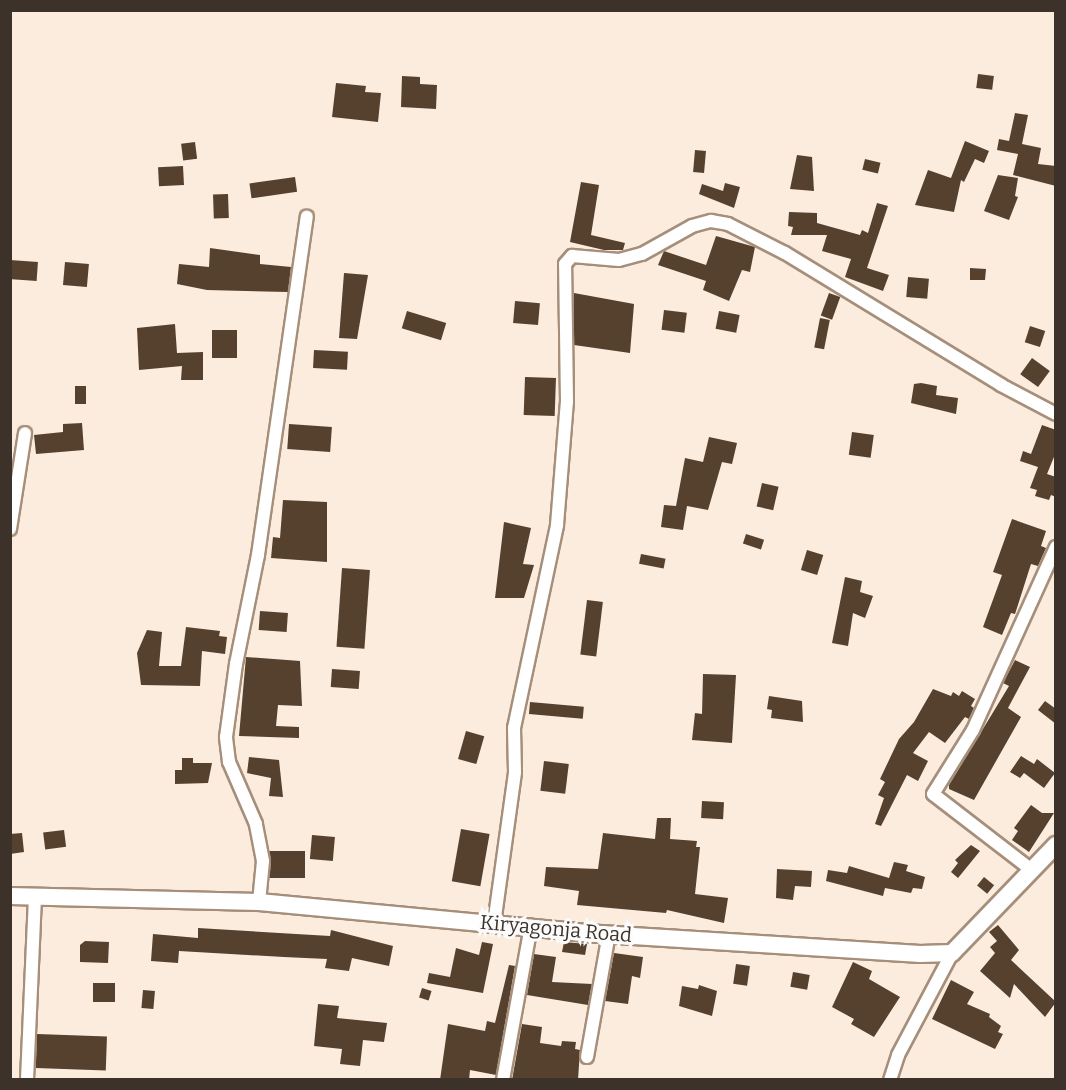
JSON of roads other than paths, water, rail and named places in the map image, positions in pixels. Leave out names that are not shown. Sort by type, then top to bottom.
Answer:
[{"type":"street","points":[[259,902],[263,861],[256,824],[230,762],[226,738],[236,664],[258,555],[307,217]]},
{"type":"street","points":[[494,924],[515,772],[514,728],[557,525],[567,402],[565,264],[572,256],[619,260],[642,254],[692,226],[711,221],[729,224],[785,253],[1001,385],[1056,414]]},
{"type":"street","points":[[10,529],[25,433]]},
{"type":"street","points":[[1033,871],[933,794],[973,730],[1056,547]]},
{"type":"street","points":[[890,1080],[897,1055],[952,953],[1056,845]]},
{"type":"street","name":"Kiryagonja Road","points":[[10,896],[259,902],[609,933],[920,954],[952,953]]},
{"type":"street","points":[[27,1080],[35,896]]},
{"type":"street","points":[[503,1080],[531,926]]},
{"type":"street","points":[[587,1057],[609,933]]}]
